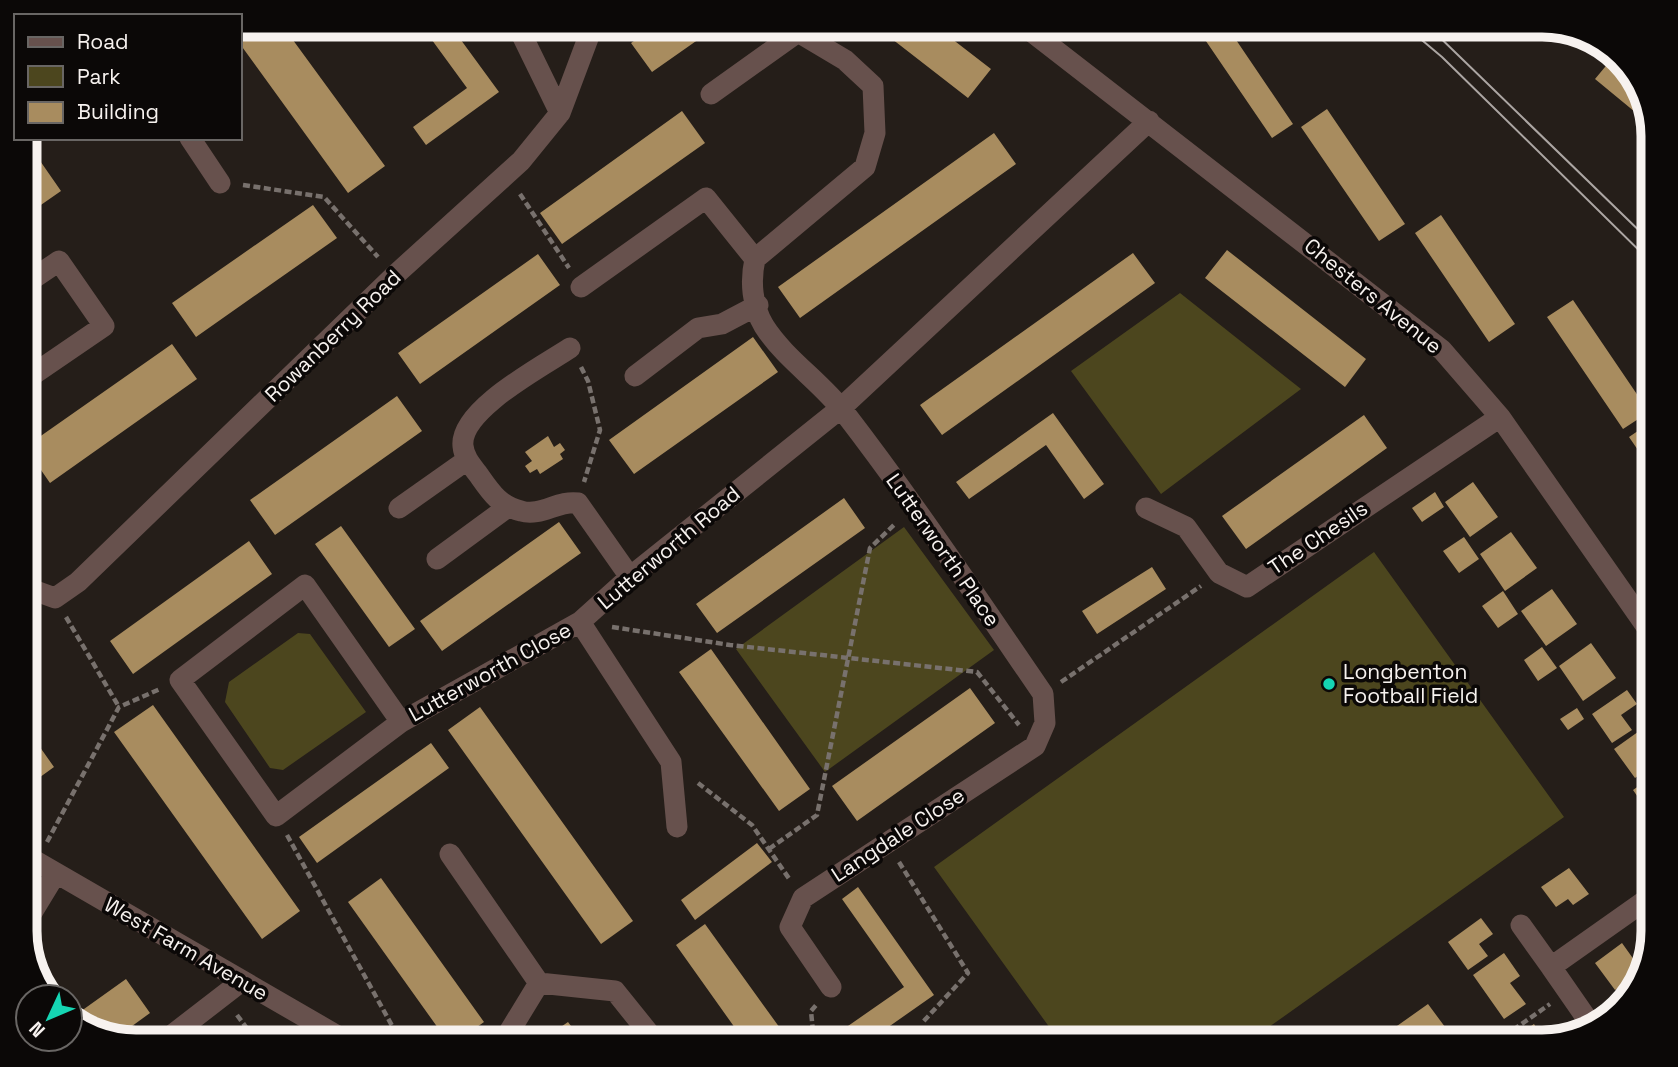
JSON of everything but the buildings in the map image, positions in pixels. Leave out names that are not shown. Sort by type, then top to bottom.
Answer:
[{"type":"street","points":[[523,37],[560,113]]},
{"type":"street","name":"Rowanberry Road","points":[[55,598],[78,582],[394,276],[508,176],[560,113],[588,37]]},
{"type":"street","points":[[711,94],[791,37]]},
{"type":"street","points":[[806,37],[845,60],[873,86],[875,133],[865,167],[755,259],[751,285],[763,324],[787,355],[841,408]]},
{"type":"street","name":"Chesters Avenue","points":[[1040,37],[1442,350],[1500,417],[1641,619]]},
{"type":"street","name":"Lutterworth Road","points":[[677,827],[671,762],[580,622],[631,577],[841,408],[1149,121]]},
{"type":"street","points":[[191,140],[220,183]]},
{"type":"street","points":[[581,287],[706,198],[755,259]]},
{"type":"street","points":[[37,276],[59,261],[104,326],[37,372]]},
{"type":"street","points":[[635,376],[698,328],[722,324],[758,305]]},
{"type":"street","points":[[570,348],[480,410],[471,419],[463,445],[467,460],[495,498],[508,507],[524,512],[539,512],[568,502],[578,503],[631,577]]},
{"type":"street","name":"Lutterworth Place","points":[[841,408],[915,506],[1043,694]]},
{"type":"street","name":"The Chesils","points":[[1219,573],[1247,587],[1500,417]]},
{"type":"street","points":[[399,508],[467,460]]},
{"type":"street","points":[[437,559],[508,507]]},
{"type":"street","points":[[1146,508],[1186,527],[1219,573]]},
{"type":"street","name":"Lutterworth Close","points":[[180,680],[305,585],[401,722]]},
{"type":"street","points":[[37,591],[55,598]]},
{"type":"street","name":"Lutterworth Close","points":[[276,816],[401,722],[580,622]]},
{"type":"street","points":[[180,680],[276,816]]},
{"type":"street","points":[[1035,746],[1045,723],[1043,694]]},
{"type":"street","name":"Langdale Close","points":[[803,898],[1035,746]]},
{"type":"street","points":[[450,854],[539,984]]},
{"type":"street","name":"West Farm Avenue","points":[[37,862],[327,1030]]},
{"type":"street","points":[[37,904],[56,873]]},
{"type":"street","points":[[803,898],[790,927],[831,987]]},
{"type":"street","points":[[1551,967],[1641,903]]},
{"type":"street","points":[[1521,925],[1587,1019]]},
{"type":"street","points":[[179,1030],[242,981]]},
{"type":"street","points":[[510,1030],[539,984]]},
{"type":"street","points":[[539,984],[615,991],[646,1030]]},
{"type":"path","points":[[220,183],[324,197],[394,276]]},
{"type":"path","points":[[769,849],[817,815],[870,548],[915,506]]},
{"type":"path","points":[[1043,694],[1219,573]]},
{"type":"path","points":[[55,598],[119,707]]},
{"type":"path","points":[[580,622],[730,645],[977,672],[1035,746]]},
{"type":"path","points":[[37,846],[119,707],[180,680]]},
{"type":"path","points":[[671,762],[752,825],[803,898]]},
{"type":"path","points":[[276,816],[394,1030]]},
{"type":"path","points":[[887,842],[968,973],[922,1023]]},
{"type":"path","points":[[813,1030],[811,1011],[831,987]]},
{"type":"path","points":[[1513,1030],[1567,991]]},
{"type":"path","points":[[224,997],[248,1030]]},
{"type":"green space","points":[[1180,293],[1301,389],[1161,494],[1071,371]]},
{"type":"green space","points":[[904,527],[994,650],[825,772],[736,649]]},
{"type":"green space","name":"Longbenton Football Field","points":[[1374,552],[1564,817],[1265,1030],[1051,1030],[934,867]]},
{"type":"green space","points":[[298,633],[310,634],[366,712],[283,770],[270,768],[225,702],[229,682]]},
{"type":"tram line","points":[[1418,37],[1442,57],[1641,252]]},
{"type":"tram line","points":[[1439,37],[1641,232]]},
{"type":"place","name":"Longbenton Football Field","points":[[1329,684]]}]
